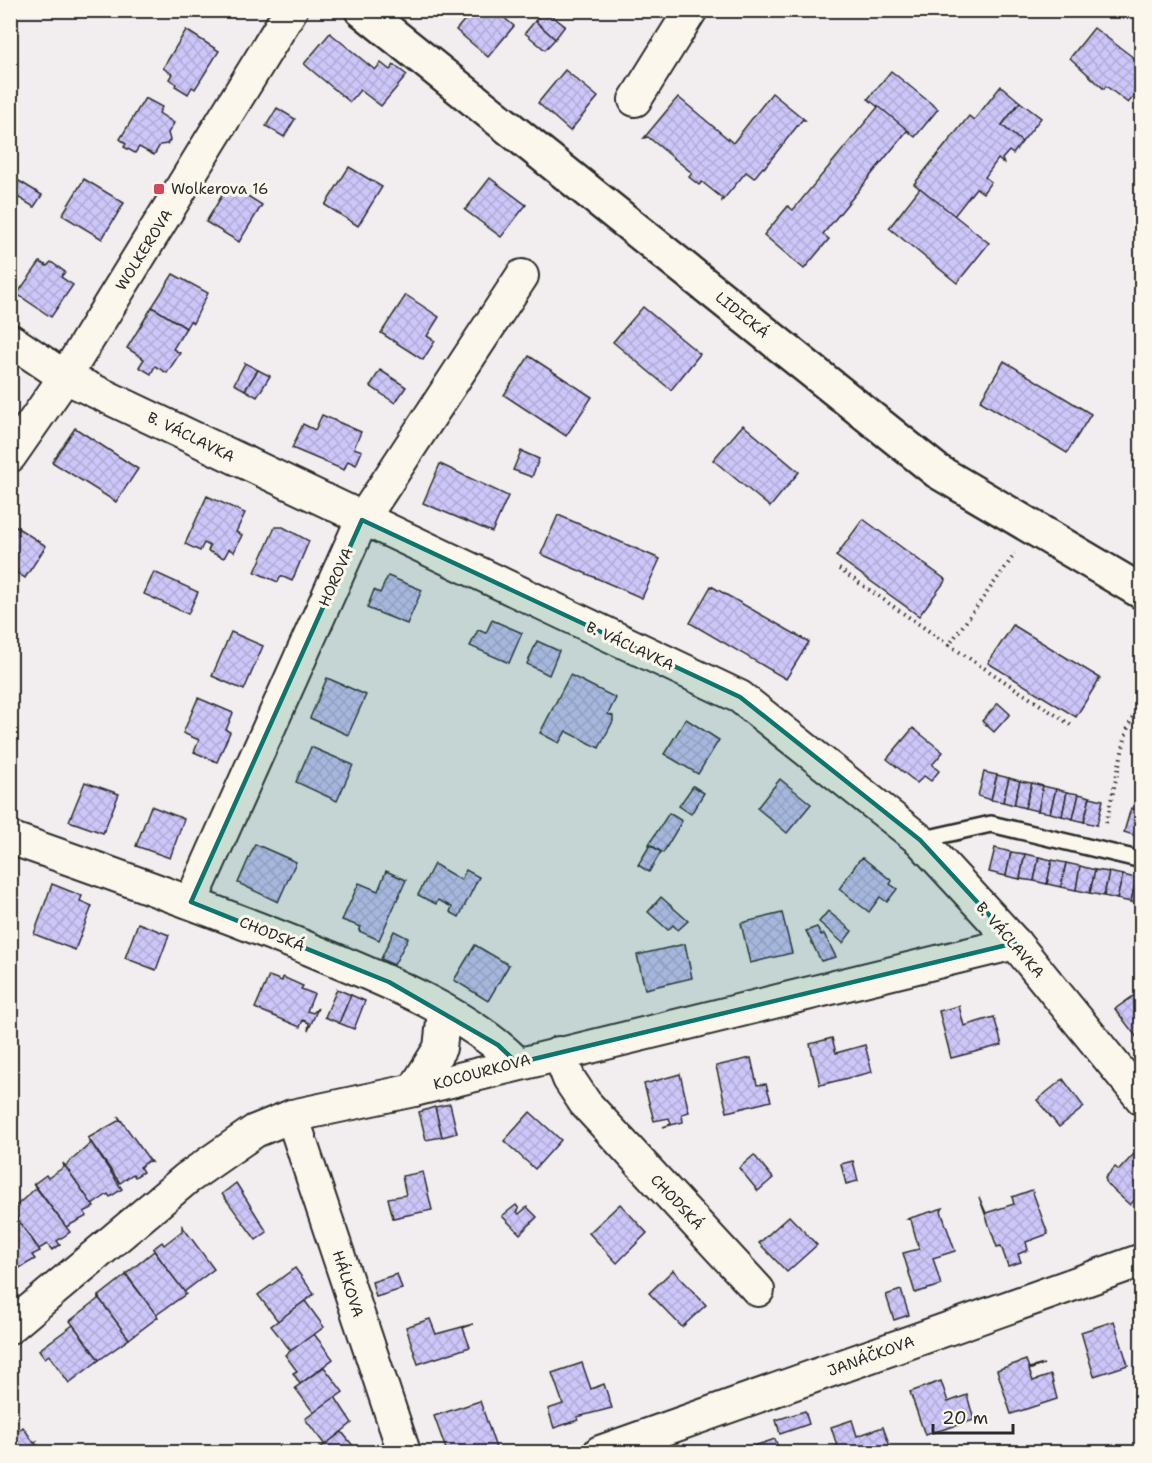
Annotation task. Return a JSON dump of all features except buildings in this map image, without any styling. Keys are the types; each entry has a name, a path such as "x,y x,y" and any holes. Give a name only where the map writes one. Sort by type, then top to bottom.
{"main road":[{"name":"LIDICKÁ","path":"362,10 937,471 1142,592"}],"street":[{"name":"WOLKEROVA","path":"10,456 66,377 291,10"},
{"path":"635,100 692,10"},
{"name":"HOROVA","path":"191,902 362,520 522,276"},
{"name":"B. VÁCLAVKA","path":"10,340 66,377 362,520 740,697 920,840 1015,943 1142,1099"},
{"name":"CHODSKÁ","path":"10,838 191,902 390,982 498,1045 517,1063"},
{"name":"KOCOURKOVA","path":"10,1327 186,1179 255,1131 292,1116 414,1090 1015,943"},
{"path":"414,1090 440,1048 444,1012"},
{"name":"CHODSKÁ","path":"559,1053 569,1079 585,1102 758,1290"},
{"name":"HÁLKOVA","path":"292,1116 404,1452"},
{"name":"JANÁČKOVA","path":"600,1452 1142,1260"}],"lane":[{"path":"920,840 991,824 1142,860"}],"path":[{"path":"949,645 1015,554"},
{"path":"839,569 1071,725"},
{"path":"1106,823 1127,729 1142,696"}],"highlighted area":[{"path":"362,520 740,697 920,840 1015,943 517,1063 498,1045 389,982 191,902"}],"place":[{"name":"Wolkerova 16","path":"159,189"}]}
